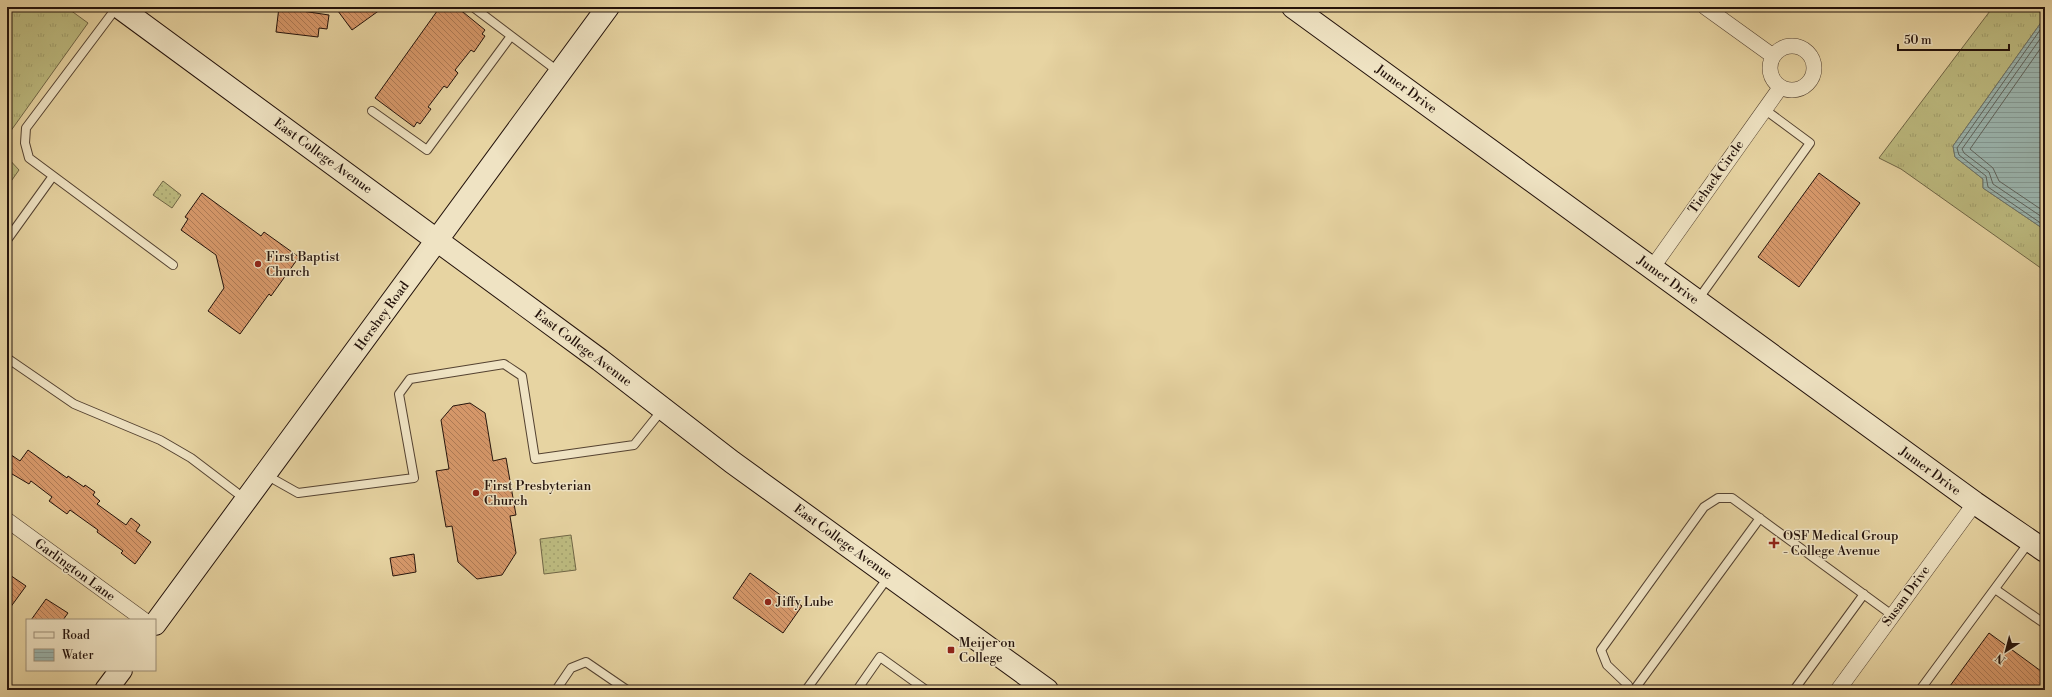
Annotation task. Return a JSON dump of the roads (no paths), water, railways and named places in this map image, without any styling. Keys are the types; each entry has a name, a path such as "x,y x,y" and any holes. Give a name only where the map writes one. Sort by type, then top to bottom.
{"main road":[{"name":"East College Avenue","path":"118,7 438,240 732,462 1047,690"},
{"name":"Hershey Road","path":"156,623 608,7"},
{"name":"Jumer Drive","path":"1293,7 1975,503 2038,546"},
{"path":"106,690 120,671"}],"street":[{"path":"1705,7 1773,56"},
{"path":"1792,46 1806,51 1814,63 1812,78 1802,89 1787,90 1780,88 1771,77 1770,63 1773,56 1784,47 1792,46"},
{"name":"Tiehack Circle","path":"1652,268 1780,88"},
{"name":"Susan Drive","path":"1838,690 1975,503"},
{"name":"Garlington Lane","path":"7,520 143,619"}],"lane":[{"path":"118,7 26,128 25,142 29,158 173,265"},
{"path":"473,7 560,72"},
{"path":"372,111 427,150 511,36"},
{"path":"1697,301 1810,143 1764,109"},
{"path":"7,240 53,176"},
{"path":"7,358 74,404 160,440 190,458 246,500"},
{"path":"265,474 298,493 414,478 399,394 410,379 504,364 522,376 535,459 634,445 663,409"},
{"path":"1760,518 1631,689 1607,665 1601,650 1704,508 1718,498 1732,498 1760,518 1864,594 1892,615"},
{"path":"1920,690 1995,589 2038,546"},
{"path":"806,690 889,576"},
{"path":"1995,589 2045,624"},
{"path":"1794,690 1864,594"},
{"path":"857,690 880,656 926,690"},
{"path":"556,690 571,668 586,662 627,690"}],"water":[{"path":"2045,17 2045,230 1983,188 1983,179 1955,157 1953,146"}],"place":[{"name":"First Baptist Church","path":"258,264"},
{"name":"First Presbyterian Church","path":"476,493"},
{"name":"OSF Medical Group - College Avenue","path":"1774,543"},
{"name":"Jiffy Lube","path":"768,602"},
{"name":"Meijer on College","path":"951,650"}]}
